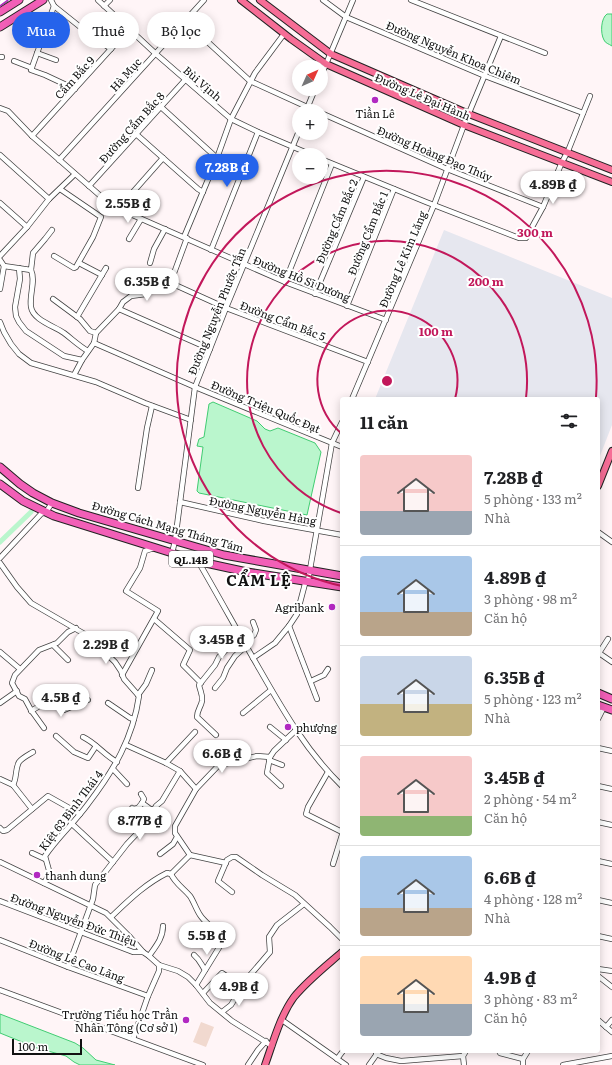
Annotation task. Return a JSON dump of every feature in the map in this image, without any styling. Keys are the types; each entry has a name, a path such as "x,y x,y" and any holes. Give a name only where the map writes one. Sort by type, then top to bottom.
{"highway":[{"path":"0,12 19,0"},
{"path":"0,27 43,0"},
{"name":"Đường Cách Mạng Tháng Tám","path":"0,467 20,484 52,503 78,513 213,552 244,559 340,576"},
{"name":"Đường Cách Mạng Tháng Tám","path":"1,487 23,501 65,520 198,561 247,572 307,580 340,587"},
{"path":"600,694 611,697"},
{"path":"601,706 612,710"}],"main road":[{"name":"Đường Lê Đại Hành","path":"241,0 284,34 320,60"},
{"name":"Đường Lê Đại Hành","path":"260,0 331,54 469,114 612,170"},
{"name":"Đường Lê Đại Hành","path":"328,65 464,125 612,182"},
{"path":"600,481 612,451"},
{"path":"265,1065 282,1020 294,997 340,954"}],"street":[{"path":"0,3 5,0"},
{"path":"51,0 54,6 111,49"},
{"name":"Bùi Vịnh","path":"98,0 111,12"},
{"path":"104,6 110,0"},
{"name":"Hà Mục","path":"193,12 204,0"},
{"name":"Đường Nguyễn Khoa Chiêm","path":"323,0 346,18 390,35 485,76 583,113"},
{"path":"328,60 353,0"},
{"path":"411,0 545,53"},
{"path":"32,69 54,6"},
{"path":"74,375 94,343 96,333 119,309 123,302 131,296 142,294 170,284 231,119 250,81 284,34"},
{"name":"Đường Lê Kim Lăng","path":"353,397 434,205 464,125 501,36"},
{"name":"Bùi Vịnh","path":"139,38 231,119 297,148"},
{"name":"Hà Mục","path":"59,160 161,48"},
{"path":"214,48 250,81 297,104"},
{"name":"Cẩm Bắc 9","path":"32,136 111,49"},
{"path":"37,52 56,60"},
{"path":"14,61 75,89"},
{"name":"Đường Cẩm Bắc 8","path":"89,186 186,79"},
{"path":"328,162 519,238 526,238 543,207 562,162 568,152 590,96"},
{"path":"161,107 217,158"},
{"name":"Đường Hồ Sĩ Dương","path":"0,108 8,111 32,136 112,206 244,265 315,294 386,320"},
{"name":"Đường Hoàng Đạo Thúy","path":"328,116 447,169 543,207"},
{"path":"211,250 258,132"},
{"path":"136,134 203,192"},
{"name":"Đường Nguyễn Phước Tấn","path":"172,553 175,541 195,387 295,140"},
{"path":"0,155 49,199"},
{"path":"118,209 163,158"},
{"path":"285,282 332,164"},
{"path":"0,256 27,227 49,199 75,174"},
{"name":"Đường Cẩm Bắc 2","path":"315,294 364,177"},
{"path":"54,256 74,268 76,267 93,237 101,217 60,189"},
{"name":"Đường Cẩm Bắc 1","path":"347,306 394,189"},
{"path":"0,203 27,227"},
{"path":"129,239 141,219"},
{"path":"150,263 154,249 165,229"},
{"path":"52,230 46,240 37,248 32,256 30,270 33,278 31,303 33,312 45,323 63,332 78,345 88,351"},
{"path":"0,260 4,266 0,289"},
{"path":"79,263 102,275"},
{"path":"4,266 30,270"},
{"path":"19,268 20,279 15,307 16,316 19,322 26,331 64,356 82,360"},
{"path":"77,317 106,268"},
{"path":"132,278 140,284 142,294"},
{"name":"Đường Cẩm Bắc 5","path":"170,284 226,308 368,362"},
{"path":"53,299 77,317 90,331 96,333"},
{"path":"119,309 210,349"},
{"path":"0,322 11,344 19,354 31,363 54,371 96,382 152,406 191,420"},
{"name":"Đường Triệu Quốc Đạt","path":"94,343 195,387 340,446"},
{"path":"138,488 146,432 152,406"},
{"path":"253,658 275,643 298,614 310,570 332,443 340,426"},
{"name":"Đường Nguyễn Hàng","path":"180,502 264,521 340,535"},
{"path":"0,558 41,514 46,512 52,503"},
{"path":"600,533 612,542"},
{"path":"122,675 158,611 126,591 140,568 145,551 154,548"},
{"path":"198,561 245,645 296,730 312,754 340,784"},
{"path":"0,563 17,587 31,603 88,636 115,662 124,680 138,695"},
{"path":"154,620 190,649 190,652 184,662 184,666 201,683"},
{"path":"215,688 223,678 226,668 254,635 256,630 253,622"},
{"path":"289,626 318,699"},
{"path":"44,728 31,711 25,699 20,696 12,683 15,675 39,650 58,643 68,632 76,628"},
{"path":"216,735 198,718 197,715 202,703 203,694 199,687 219,657 240,635"},
{"path":"600,650 608,639"},
{"path":"53,645 68,660"},
{"path":"0,653 20,669"},
{"path":"600,654 612,662"},
{"path":"311,682 324,675 328,669"},
{"name":"Kiệt 63 Bình Thái 4","path":"44,883 50,874 45,856 80,814 117,762 126,745 134,719 138,695 146,684 152,670"},
{"path":"243,713 272,690"},
{"path":"0,703 17,691"},
{"path":"31,711 53,698 64,710 88,700"},
{"path":"108,703 130,718 134,719"},
{"path":"270,728 286,740"},
{"path":"281,786 267,773 270,758 274,751 296,730"},
{"path":"166,763 195,732"},
{"path":"56,736 74,752 88,758 96,746"},
{"path":"83,737 91,741 110,758 117,762"},
{"path":"126,745 180,771 196,789"},
{"path":"600,748 612,751"},
{"path":"13,785 20,760 32,752"},
{"path":"226,862 190,855 174,833 175,826 196,789 220,765 257,756 270,758 282,765"},
{"name":"Kiệt 63 Bình Thái 4","path":"112,769 127,784"},
{"path":"68,967 90,906 95,885 127,844 146,824 153,810 162,801 180,771"},
{"path":"328,772 308,807 306,814 340,833"},
{"path":"0,778 13,785 32,810"},
{"path":"600,786 612,789"},
{"path":"132,808 138,808 142,803 144,799 141,794"},
{"path":"0,828 3,831 7,830 48,796 80,814"},
{"path":"142,803 153,810"},
{"path":"600,822 612,825"},
{"path":"71,823 113,862"},
{"path":"160,854 177,838"},
{"path":"333,864 340,841"},
{"path":"32,853 45,859"},
{"path":"111,917 141,889 156,878 167,873 171,874 190,855"},
{"path":"232,892 218,881 227,860 236,857 295,895 340,937"},
{"path":"0,861 90,906 102,910 111,917 143,952 159,965 178,971 196,985 210,1003 232,1022 266,1041 272,1046"},
{"path":"600,861 612,864"},
{"path":"171,874 174,880 190,896 200,915 216,930 220,940 220,946 196,985"},
{"path":"600,900 612,903"},
{"name":"Đường Nguyễn Đức Thiệu","path":"0,901 133,952 143,952"},
{"path":"222,1012 231,1005 236,998 240,986 270,952 269,937 277,925 304,904"},
{"path":"149,956 161,940 163,926"},
{"path":"600,936 612,939"},
{"name":"Đường Lê Cao Lãng","path":"0,940 148,996"},
{"path":"194,955 201,961 205,970"},
{"path":"133,1039 148,996 159,971 159,965"},
{"path":"600,969 612,971"},
{"path":"203,994 222,973 240,986"},
{"path":"600,978 612,988"},
{"path":"0,990 203,1065"},
{"path":"282,1020 346,1065"},
{"path":"606,1027 612,1020"},
{"path":"600,1022 612,1032"},
{"path":"248,1065 266,1041"},
{"path":"337,1059 342,1053"},
{"path":"369,1065 376,1053"},
{"path":"378,1053 386,1058 401,1061 464,1053 464,1065"},
{"path":"500,1053 523,1059"},
{"path":"523,1065 523,1059 527,1053"},
{"path":"563,1065 612,1056"}],"shaded area":[{"path":"607,14 612,14 612,46 606,43 602,34 602,22"},
{"path":"444,230 612,298 612,425 600,456 600,397 376,397"},
{"path":"213,402 257,421 265,429 270,431 278,428 315,443 321,452 307,515 199,493 197,491 203,447 197,446 199,439 204,437 209,404"},
{"path":"0,1014 75,1043 96,1060 115,1065 80,1065 66,1056 37,1048 0,1033"},
{"path":"201,1022 214,1027 206,1047 193,1042"}],"waterway":[{"path":"0,542 31,512"}],"railway":[{"path":"0,6 8,0"}],"place":[{"name":"Tiần Lê","path":"375,100"},
{"name":"Agribank","path":"332,607"},
{"name":"phượng","path":"288,727"},
{"name":"thanh dung","path":"37,875"},
{"name":"Trường Tiểu học Trần Nhân Tông (Cơ sở 1)","path":"186,1020"}],"district":[{"name":"CẨM LỆ","path":"259,579"}]}
